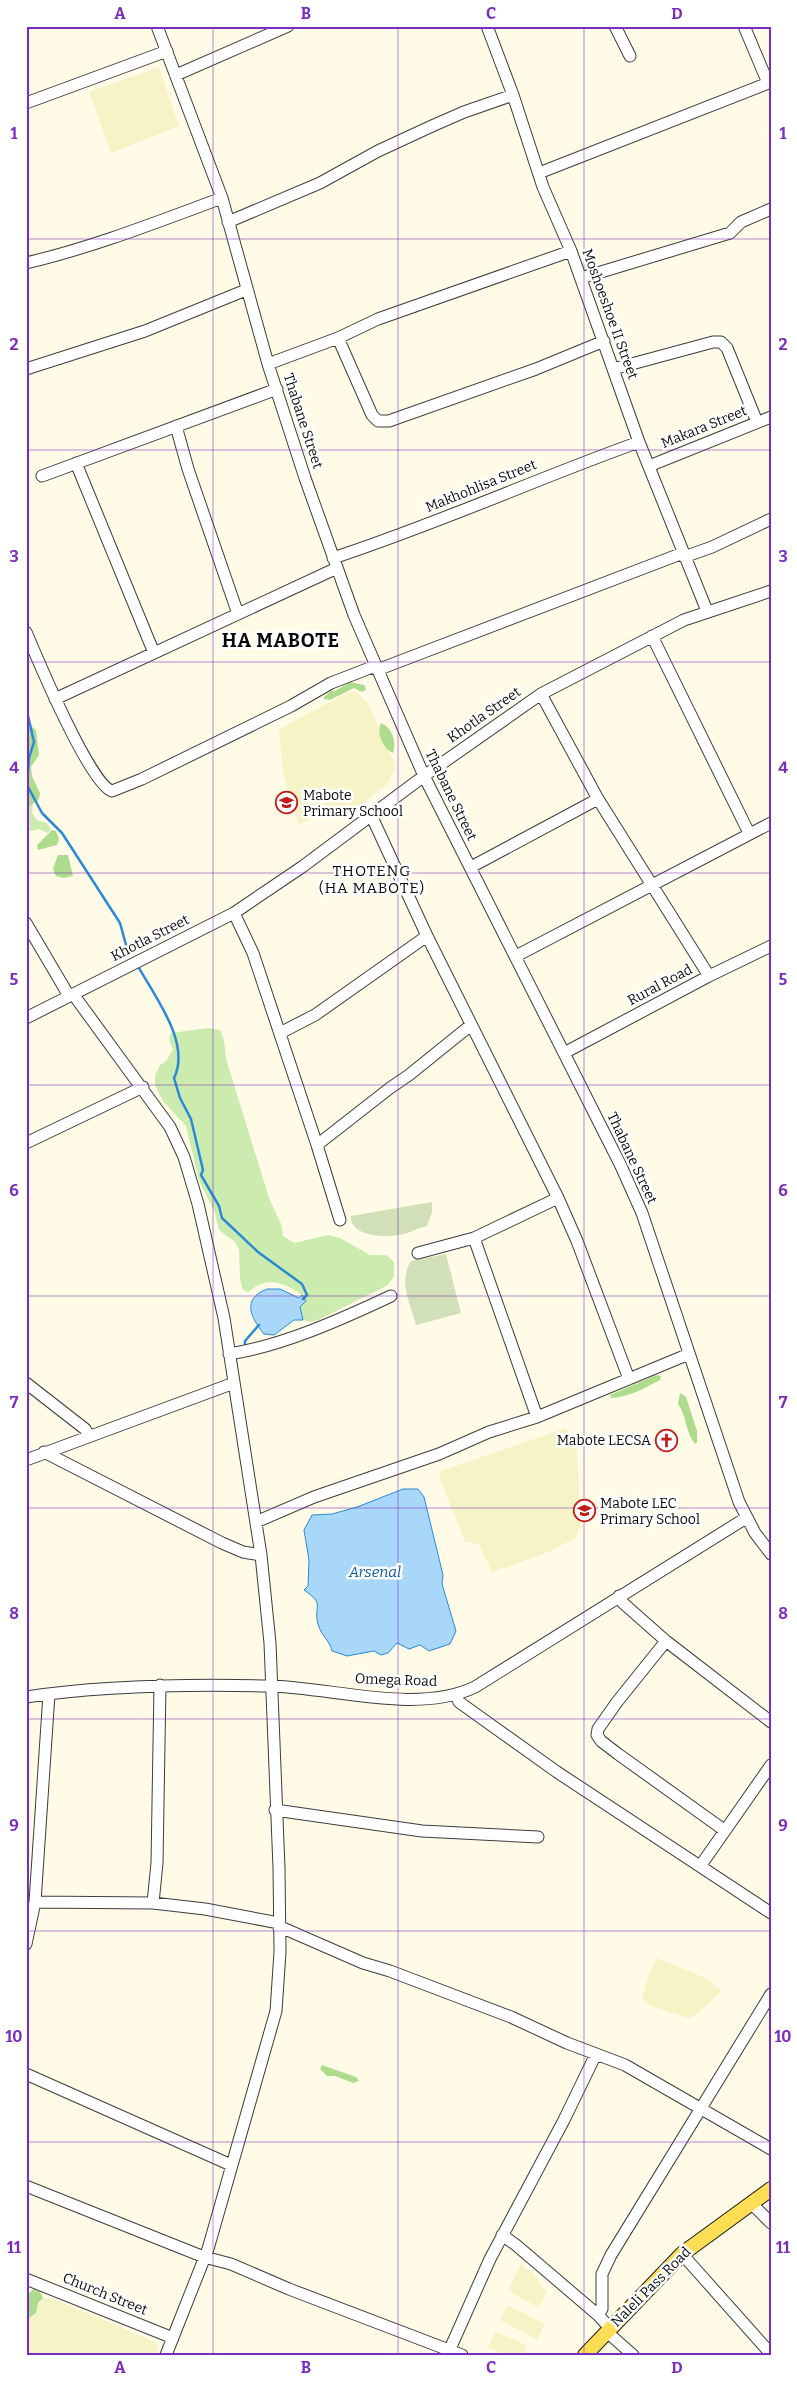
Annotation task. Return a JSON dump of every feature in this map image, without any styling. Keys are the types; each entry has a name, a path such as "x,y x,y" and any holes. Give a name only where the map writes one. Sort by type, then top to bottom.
{"main road":[{"name":"Naleli Pass Road","path":"584,2355 682,2254 771,2189"}],"street":[{"name":"Thabane Street","path":"157,26 222,198 268,364 335,563 376,668 424,776 621,1166 642,1213 736,1495 746,1518 771,1554"},
{"path":"176,75 288,26"},
{"name":"Moshoeshoe II Street","path":"486,26 514,95 539,173 571,251 639,442 707,611"},
{"path":"615,26 630,56"},
{"path":"539,173 769,83 744,26"},
{"path":"26,103 167,51"},
{"path":"228,222 320,183 432,126 464,112 514,95"},
{"path":"26,263 123,236 222,198"},
{"path":"581,278 730,233 741,222 771,209"},
{"path":"268,364 338,338 378,319 571,251"},
{"path":"26,369 145,331 246,290"},
{"path":"338,338 372,415 378,421 389,421 536,368 604,341"},
{"path":"613,369 713,342 721,342 727,348 757,422"},
{"path":"42,476 277,389"},
{"name":"Makara Street","path":"649,466 771,416"},
{"path":"176,426 191,478 238,614"},
{"name":"Makhohlisa Street","path":"55,699 238,614 335,563 384,541 577,464 639,442"},
{"path":"76,463 154,653"},
{"path":"26,632 55,699 99,779 108,790 112,791 142,779 284,710 332,683 683,555 712,547 771,519"},
{"name":"Khotla Street","path":"26,1018 234,912 302,867 424,776 541,694 652,636 707,611 771,591"},
{"path":"652,636 749,832"},
{"path":"541,694 598,799 709,976"},
{"path":"471,867 598,799"},
{"path":"371,815 427,936 558,1198 577,1241 629,1379"},
{"path":"516,956 726,847 749,832 771,823"},
{"path":"234,912 253,953 318,1145 340,1220"},
{"path":"26,923 71,995 143,1087 170,1127 184,1156 198,1204 224,1318 261,1555 270,1642 279,1925 276,2011 208,2250 166,2355"},
{"path":"280,1033 315,1014 427,936"},
{"name":"Rural Road","path":"564,1053 709,976 771,946"},
{"path":"318,1145 390,1088 409,1076 471,1025"},
{"path":"26,1143 143,1087"},
{"path":"418,1252 474,1238 558,1198"},
{"path":"474,1238 537,1417"},
{"path":"229,1354 245,1352 303,1333 391,1296"},
{"path":"256,1522 314,1496 439,1454 489,1432 537,1417 689,1354"},
{"path":"26,1383 85,1429 89,1436"},
{"path":"26,1460 234,1383"},
{"path":"44,1452 222,1543 243,1552 261,1555"},
{"name":"Omega Road","path":"26,1697 160,1685 271,1686 412,1699 456,1695 475,1687 746,1518"},
{"path":"619,1596 623,1604 666,1641 771,1722"},
{"path":"666,1641 617,1702 598,1728 597,1735 601,1741 618,1754 724,1830"},
{"path":"153,1903 157,1863 160,1685"},
{"path":"26,1944 35,1902 32,1869 49,1694"},
{"path":"456,1695 459,1702 557,1772 771,1913"},
{"path":"700,1865 771,1765"},
{"path":"275,1810 422,1831 538,1838"},
{"path":"35,1902 153,1903 206,1909 279,1925 339,1950 363,1963 390,1971 511,2017 625,2065 703,2108 771,2149"},
{"path":"598,2316 602,2309 602,2274 611,2255 703,2108 771,1994"},
{"path":"450,2349 502,2235 564,2120 596,2054"},
{"path":"26,2074 231,2165"},
{"path":"26,2186 204,2257 231,2264 462,2355"},
{"path":"751,2203 771,2223"},
{"path":"502,2235 598,2316 608,2330 633,2355"},
{"path":"682,2254 771,2354"},
{"name":"Church Street","path":"26,2279 173,2338"}],"shaded area":[{"path":"159,67 179,126 111,153 89,92"},
{"path":"356,691 368,703 396,767 387,784 357,808 347,813 339,805 299,825 283,773 279,729 345,694"},
{"path":"566,1428 576,1448 578,1466 581,1526 575,1538 549,1552 492,1572 479,1544 465,1542 439,1477 441,1471"},
{"path":"657,1958 705,1978 722,1991 691,2019 649,2005 642,1999 650,1971"},
{"path":"521,2264 533,2274 547,2292 539,2308 508,2290"},
{"path":"43,2298 51,2298 153,2341 159,2346 155,2355 26,2355 26,2320"},
{"path":"507,2305 545,2324 537,2340 500,2320"},
{"path":"495,2331 527,2346 523,2355 505,2355 488,2347"}],"green space":[{"path":"350,682 364,685 366,689 362,692 354,688 330,700 324,699 331,691 335,691"},
{"path":"381,723 388,728 393,736 393,753 386,748 381,740 379,731"},
{"path":"31,726 36,730 39,755 31,767 32,776 40,793 39,799 26,809 26,731"},
{"path":"33,803 32,813 37,820 47,823 51,830 47,833 39,829 26,832 26,809"},
{"path":"52,830 56,831 59,839 57,845 38,850 37,845"},
{"path":"58,855 68,855 73,876 64,878 56,876 53,869"},
{"path":"208,1028 220,1030 224,1040 226,1059 269,1198 281,1224 283,1236 294,1243 328,1235 340,1238 370,1255 386,1255 394,1262 394,1276 388,1285 311,1322 303,1320 300,1307 302,1295 282,1284 268,1282 248,1292 243,1290 240,1279 239,1250 235,1242 219,1230 215,1213 199,1180 186,1126 163,1101 155,1085 155,1075 160,1065 166,1061 173,1050 169,1039 171,1033"},
{"path":"432,1202 432,1212 427,1226 404,1234 389,1236 371,1235 357,1229 352,1223 351,1216"},
{"path":"446,1254 461,1313 416,1325 406,1293 405,1277 407,1269 411,1261"},
{"path":"656,1375 661,1376 660,1380 649,1386 630,1394 611,1398 610,1395"},
{"path":"680,1393 686,1397 697,1431 697,1442 695,1444 689,1434 678,1404"},
{"path":"322,2065 356,2077 359,2081 353,2083 335,2076 327,2076 320,2069"},
{"path":"33,2289 40,2292 43,2298 38,2303 36,2313 26,2320 26,2296"}],"water":[{"path":"267,1289 280,1289 299,1298 302,1295 306,1301 300,1307 303,1320 294,1320 274,1335 264,1334 252,1315 251,1303 259,1293"},
{"name":"Arsenal","path":"403,1489 418,1489 424,1497 443,1575 442,1584 456,1631 450,1644 429,1651 420,1645 409,1649 397,1643 388,1653 381,1655 374,1651 347,1656 332,1651 319,1628 317,1602 304,1590 308,1586 309,1560 304,1530 312,1515 332,1514 357,1507"}],"waterway":[{"path":"26,707 34,742 29,758 27,785 42,813 62,833 120,923 128,952"},
{"path":"139,968 162,1007 175,1036 178,1065 174,1078 180,1098 191,1119 203,1170 201,1175 219,1206 222,1218 258,1252 302,1284 307,1295 303,1299"},
{"path":"245,1348 245,1341 259,1325"}],"place":[{"name":"Mabote Primary School","path":"287,803"},
{"name":"Mabote LECSA","path":"667,1440"},
{"name":"Mabote LEC Primary School","path":"584,1511"}],"district":[{"name":"HA MABOTE","path":"281,640"},
{"name":"THOTENG (HA MABOTE)","path":"372,880"}]}
